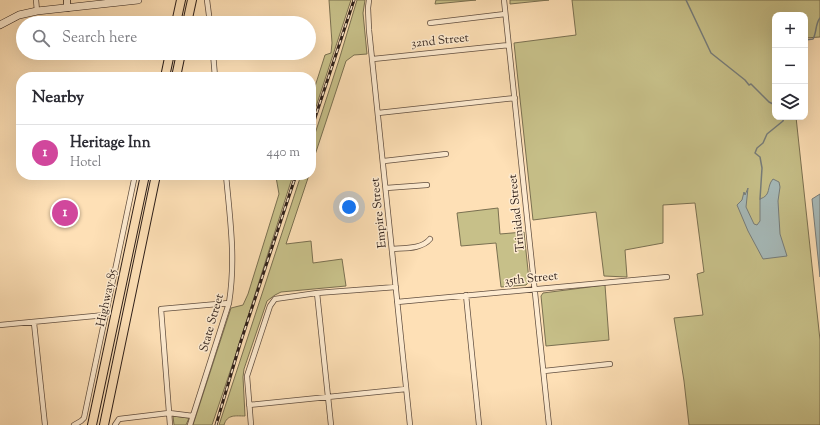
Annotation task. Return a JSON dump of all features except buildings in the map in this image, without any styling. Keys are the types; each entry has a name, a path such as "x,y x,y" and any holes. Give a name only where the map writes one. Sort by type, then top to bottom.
{"highway":[{"path":"178,16 181,0"},
{"path":"189,16 192,0"},
{"path":"166,72 169,60"},
{"path":"177,72 180,60"},
{"name":"Highway 85","path":"92,425 143,180"},
{"name":"Highway 85","path":"104,425 155,180"}],"main road":[{"path":"17,16 37,11 138,0"},
{"path":"0,25 16,17"}],"street":[{"path":"36,0 37,11"},
{"path":"67,0 68,8"},
{"path":"207,0 209,16"},
{"name":"Empire Street","path":"369,0 368,16 410,425"},
{"name":"Trinidad Street","path":"504,0 550,425"},
{"path":"430,23 505,14"},
{"name":"32nd Street","path":"373,59 509,45"},
{"path":"214,60 215,72"},
{"path":"378,113 515,98"},
{"path":"384,161 446,154"},
{"path":"74,425 84,418 134,180"},
{"name":"State Street","path":"190,425 229,304 232,286 233,255 226,180"},
{"path":"386,188 427,185"},
{"path":"393,249 416,247 427,243 430,239"},
{"name":"35th Street","path":"397,302 667,277"},
{"path":"251,425 247,376 270,306 275,299 396,287"},
{"path":"317,294 330,425"},
{"path":"466,295 479,425"},
{"path":"170,425 161,309 229,304"},
{"path":"0,325 34,323 105,315"},
{"path":"34,323 44,425"},
{"path":"544,371 610,364"},
{"path":"249,405 406,389"},
{"path":"115,425 119,419 169,413 193,416"}],"shaded area":[{"path":"329,0 351,0 316,107 316,83 325,55 331,53 332,43"},
{"path":"357,0 365,0 363,13 367,54 354,55 346,61 316,152 316,131"},
{"path":"436,0 476,0 435,4"},
{"path":"510,0 549,0 510,4"},
{"path":"572,0 820,0 820,37 808,38 808,12 772,12 772,120 796,120 820,340 820,425 689,425 674,318 703,315 697,274 704,272 695,203 663,205 663,243 625,250 627,277 604,276 596,212 533,220 514,43 576,35"},
{"path":"773,179 779,182 780,187 778,201 780,234 787,256 763,259 748,231 737,205 742,200 744,192 745,195 748,188 746,207 754,224 757,225 760,221 760,199 768,193"},
{"path":"277,180 291,180 212,425 193,425 231,308 243,305 248,294 279,194"},
{"path":"299,180 307,180 286,244 311,241 313,263 342,259 346,286 281,292 267,301 244,369 245,416 232,416 225,421 224,425 219,425"},
{"path":"820,194 820,277 812,199"},
{"path":"498,208 500,234 524,232 529,280 526,285 501,287 496,243 461,246 457,213"},
{"path":"605,285 609,340 546,346 541,296 543,293"},
{"path":"173,416 189,418 186,425 174,425"}],"waterway":[{"path":"686,0 711,53 745,80 749,85 751,84 772,104"},
{"path":"808,40 813,39 817,23 820,18"},
{"path":"760,199 762,168 760,157 755,153 757,148 763,143 767,134 783,120"}],"railway":[{"path":"316,115 354,0"},
{"path":"216,425 240,344 294,180"}],"place":[{"name":"Heritage Inn","path":"65,213"}]}
